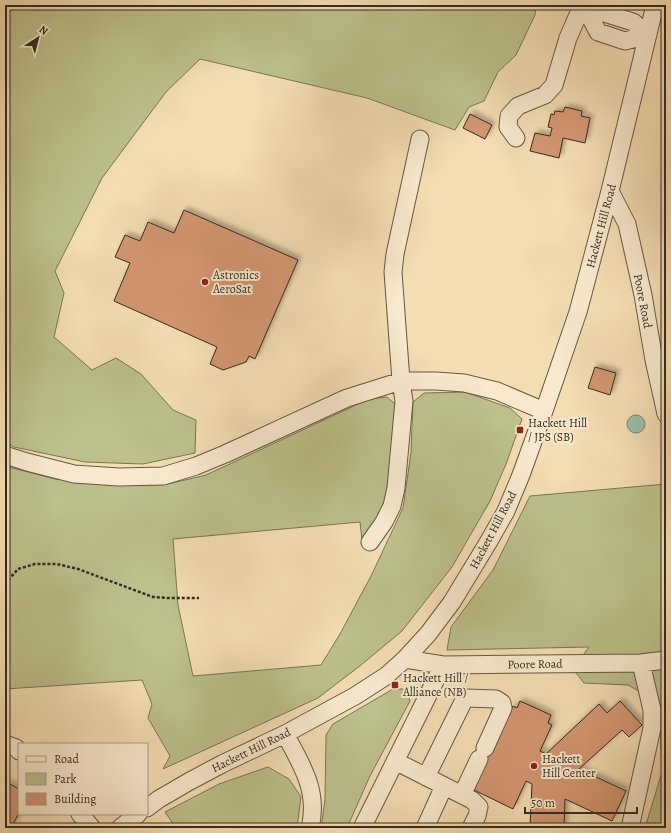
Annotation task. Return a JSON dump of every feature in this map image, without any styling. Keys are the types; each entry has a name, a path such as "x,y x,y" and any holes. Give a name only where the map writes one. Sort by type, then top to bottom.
{"street":[{"name":"Hackett Hill Road","path":"148,807 166,795 222,764 285,734 356,696 386,676 405,659 428,634 452,602 506,511 521,475 578,312 610,191 655,5"},
{"path":"516,138 508,127 509,116 518,106 545,95 554,85 568,38 582,9 598,32 625,41 648,35"},
{"path":"370,542 384,522 392,506 396,488 404,401 401,381 393,272 395,254 420,139"},
{"name":"Poore Road","path":"610,191 627,224 666,414"},
{"path":"5,455 74,474 119,478 163,476 196,466 225,454 347,398 401,381 464,383 497,391 544,411"},
{"name":"Poore Road","path":"405,659 443,665 642,663 666,660"},
{"path":"630,828 652,728 652,710 642,663"},
{"path":"362,828 443,665"},
{"path":"426,777 465,698 496,700 502,703 503,708 462,795"},
{"path":"285,734 305,774 311,790 313,807 310,828"},
{"path":"5,744 18,750"},
{"path":"395,761 472,800 479,807 477,816 471,828"},
{"path":"425,828 444,786"},
{"path":"81,815 92,828"},
{"path":"120,828 137,815"}],"path":[{"path":"5,584 18,569 35,564 57,564 78,569 153,597 199,598"}],"green space":[{"path":"5,5 536,5 535,15 516,55 498,72 484,101 469,107 455,130 367,98 200,59 166,92 102,178 55,271 64,293 54,337 92,370 116,358 141,374 173,410 196,420 195,453 143,464 85,462 14,447 5,442"},
{"path":"465,392 510,408 522,419 506,464 490,501 452,567 402,631 318,698 163,769 170,756 148,718 152,704 142,680 5,689 5,466 55,479 117,485 168,484 206,475 369,399 387,397 395,404 388,490 380,514 362,540 360,522 173,539 178,605 193,676 321,665 340,634 371,576 403,508 411,453 413,402 424,393"},
{"path":"666,484 666,828 645,828 662,772 659,703 628,685 584,683 573,669 589,647 447,650 451,627 493,570 530,496"},
{"path":"393,689 407,689 410,701 370,776 347,828 321,828 325,800 326,735 333,724"},
{"path":"268,767 289,779 301,797 297,828 176,828 165,812 219,784"}],"shaded area":[{"path":"632,415 640,415 645,420 643,431 640,433 632,433 627,428 627,420"}],"building":[{"path":"565,107 582,111 581,116 590,118 585,143 563,138 559,158 530,151 535,133 550,136 552,128 548,127 551,114 554,115 555,111 563,112"},
{"path":"470,114 492,125 485,139 463,128"},
{"name":"Astronics AeroSat","path":"184,210 298,260 255,359 249,356 246,362 223,370 210,364 217,347 114,301 130,263 115,257 125,235 140,241 148,222 174,233"},
{"path":"595,367 616,373 610,395 588,388"},
{"name":"Hackett Hill Center","path":"520,701 551,715 548,723 552,725 540,751 546,754 599,704 607,713 620,701 642,725 629,737 622,730 579,769 626,791 612,821 565,799 564,828 530,828 532,784 526,781 513,809 474,790 474,757 479,745 492,751 513,706 517,708"},
{"path":"8,783 18,788 18,815 11,828 5,828 5,789"}],"place":[{"name":"Astronics AeroSat","path":"205,282"},
{"name":"Hackett Hill / JPS (SB)","path":"520,430"},
{"name":"Hackett Hill / Alliance (NB)","path":"395,685"},
{"name":"Hackett Hill Center","path":"534,766"}]}
